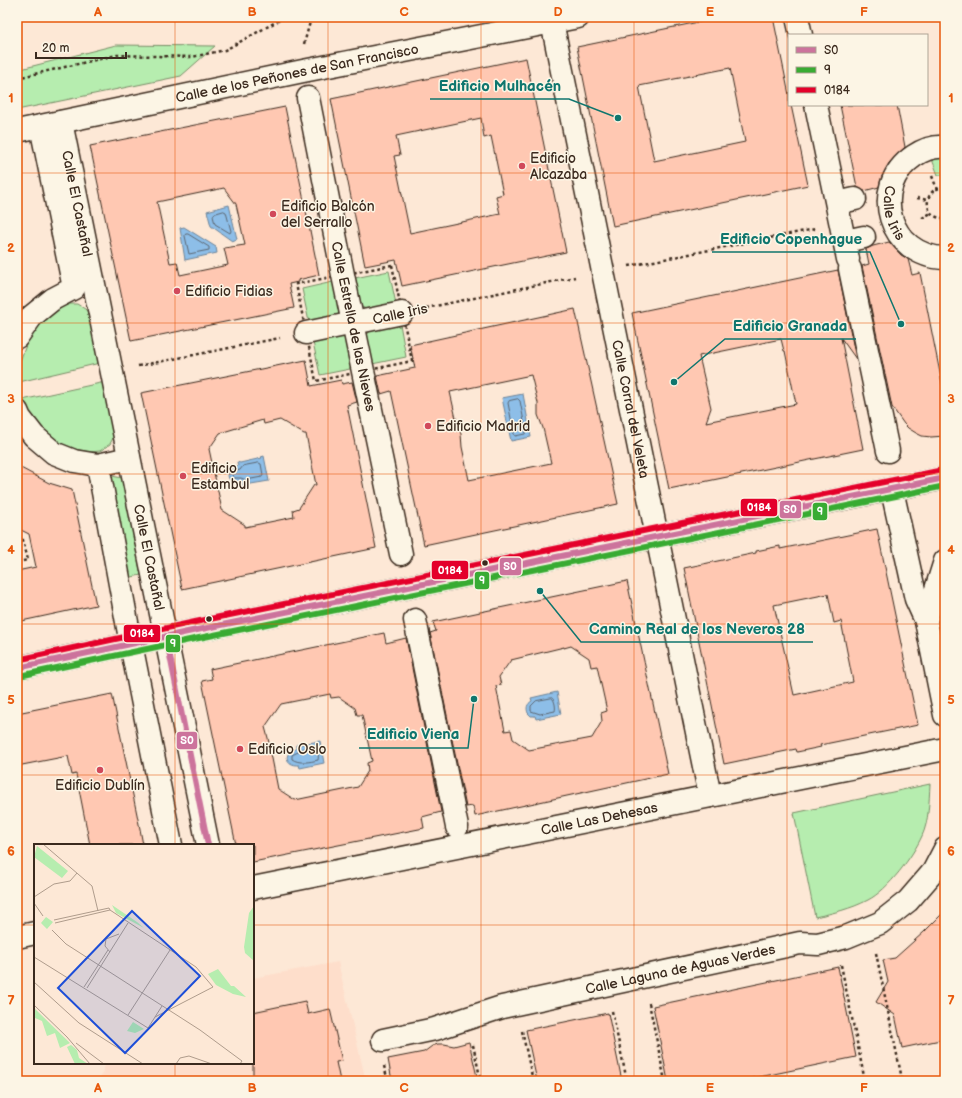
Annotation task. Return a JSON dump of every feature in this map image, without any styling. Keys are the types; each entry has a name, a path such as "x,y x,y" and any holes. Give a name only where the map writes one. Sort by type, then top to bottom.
{"main road":[{"path":"17,668 166,636 892,490 945,478"}],"street":[{"name":"Calle de los Peñones de San Francisco","path":"17,131 578,17"},
{"path":"797,17 801,34"},
{"name":"Calle Corral del Veleta","path":"552,22 710,796"},
{"name":"Calle Estrella de las Nieves","path":"308,98 401,554"},
{"path":"816,106 846,201 852,252 888,451"},
{"name":"Calle El Castañal","path":"51,124 84,286 129,458 208,844"},
{"name":"Calle Iris","path":"945,146 939,146 921,151 906,161 895,176 889,193 889,207 892,221 898,234 909,246 922,254 937,258 945,258"},
{"path":"17,337 32,316 53,299 84,286"},
{"name":"Calle Iris","path":"302,333 402,313"},
{"path":"17,411 20,418 34,436 54,453 74,461 98,464 129,458"},
{"path":"98,464 131,644 171,844"},
{"path":"892,490 916,599 926,621 945,715"},
{"path":"926,621 945,561"},
{"path":"415,620 457,827"},
{"name":"Calle Las Dehesas","path":"254,888 945,749"},
{"name":"Calle Laguna de Aguas Verdes","path":"383,1040 435,1029 502,1007 800,943 818,944 846,937 880,923 908,901 934,872 945,849"},
{"path":"17,937 34,934"}],"path":[{"path":"17,78 116,55 192,57 225,50 285,17"},
{"path":"302,50 310,22 314,17"},
{"path":"945,188 937,188 932,191 927,205 930,212 934,216 938,218 945,218"},
{"path":"634,265 807,231"},
{"name":"Calle Iris","path":"402,313 574,277"},
{"path":"132,367 283,337"},
{"path":"17,536 23,540 28,560 17,562"},
{"path":"875,948 902,1079 890,1081"},
{"path":"840,959 865,1081"},
{"path":"648,997 665,1081"},
{"path":"611,1004 627,1081"},
{"path":"522,1030 533,1081"},
{"path":"472,1040 481,1081"}],"shaded area":[{"path":"338,962 366,1081 99,1081 106,1064 254,1064 254,978"}],"green space":[{"path":"116,45 215,46 181,76 17,110 17,70"},
{"path":"945,152 945,175 938,175 930,154"},
{"path":"389,271 396,304 368,310 360,306 355,278"},
{"path":"337,281 342,310 337,316 309,322 302,289"},
{"path":"68,304 77,304 85,309 93,318 100,363 19,382 20,361 28,340 39,325 54,311"},
{"path":"400,324 406,357 372,364 366,336 372,329"},
{"path":"342,336 349,340 355,368 320,375 313,342"},
{"path":"105,382 115,434 110,444 100,451 90,452 69,448 52,438 34,420 22,400"},
{"path":"112,476 122,478 141,575 127,578 106,483"},
{"path":"930,784 927,817 922,836 913,853 892,881 876,895 862,903 815,917 794,813"}],"water":[{"path":"229,205 237,239 232,241 211,226 207,211"},
{"path":"184,227 216,247 217,253 185,260 180,228"},
{"path":"523,394 531,437 511,441 502,398"},
{"path":"264,456 269,481 242,486 241,482 232,481 228,477 230,471 238,466 237,462 240,463 262,458 261,457"},
{"path":"557,692 561,714 536,719 535,716 531,716 528,713 527,706 532,701 531,698"},
{"path":"320,741 324,763 300,768 299,765 291,763 287,759 289,753 296,749 296,745"}],"building":[{"path":"723,17 773,17 788,90 788,106 791,106 808,185 613,226 577,47","holes":["730,68 745,142 654,161 639,86"]},
{"path":"526,58 566,252 402,286 396,260 365,266 331,99","holes":["481,118 484,138 491,136 503,194 496,196 500,214 410,233 394,156 400,155 396,136"]},
{"path":"840,106 897,106 905,147 889,163 881,179 879,187 864,191 857,187"},
{"name":"Edificio Balcón del Serrallo","path":"285,107 319,275 298,280 298,282 289,284 294,308 131,341 90,146","holes":["224,188 236,204 245,245 224,248 228,265 180,275 177,262 170,263 157,202"]},
{"path":"889,242 901,255 908,259 912,275 920,273 945,398 945,436 931,437 922,436 916,433 904,424 892,407 862,266 869,264 866,249"},
{"path":"838,270 856,359 841,338 863,449 669,489 632,313","holes":["781,339 796,404 706,422 711,408 699,356"]},
{"name":"Edificio Madrid","path":"575,309 618,504 424,545 391,391 381,394 377,376 415,368 410,345","holes":["531,375 538,403 538,415 543,428 551,463 469,480 462,447 461,434 450,392"]},
{"name":"Edificio Estambul","path":"306,360 311,386 341,380 342,384 352,382 357,402 347,405 376,548 182,589 141,393","holes":["263,420 264,424 280,420 306,434 316,485 314,485 299,508 293,510 294,517 245,527 245,525 222,510 209,449 220,433"]},
{"path":"17,466 49,483 72,490 96,605 17,622 17,571 36,567 29,534 17,528"},
{"path":"877,529 918,725 820,745 821,747 797,752 796,749 724,764 684,568 756,553 756,551 780,546 780,549","holes":["828,594 834,623 841,621 853,682 794,695 774,605"]},
{"path":"627,581 668,774 475,816 473,806 466,807 430,633 436,631 433,622","holes":["571,646 589,658 591,667 597,666 607,711 601,713 602,721 592,738 529,750 513,739 511,730 505,731 496,686 501,685 499,677 511,660"]},
{"name":"Edificio Oslo","path":"384,633 386,643 406,638 441,812 422,817 424,828 254,862 254,844 236,844 202,681 212,679 210,669","holes":["330,694 331,698 339,697 355,708 357,715 362,715 372,761 367,763 368,771 358,787 295,800 278,789 265,727 281,704"]},
{"name":"Edificio Dublín","path":"112,694 143,844 90,844 76,774 72,775 68,756 17,766 17,713"},
{"path":"945,911 945,1039 902,1048 895,1015 876,1002 888,982 883,960 895,958"},
{"path":"838,967 856,1057 740,1081 668,1081 653,1006"},
{"path":"305,1001 308,1014 330,1009 342,1061 336,1062 340,1081 253,1081 254,1012"},
{"path":"608,1013 622,1081 537,1081 526,1030"},
{"path":"469,1042 478,1081 392,1081 388,1059 424,1052 432,1046 438,1044 454,1046"}],"transit line":[{"name":"0184","path":"17,660 195,622 943,470"},
{"name":"S0","path":"17,668 945,478"},
{"name":"9","path":"19,676 945,486"},
{"name":"S0","path":"166,636 208,844"}],"place":[{"name":"Edificio Mulhacén","path":"618,118"},
{"name":"Edificio Alcazaba","path":"522,166"},
{"name":"Edificio Balcón del Serrallo","path":"273,214"},
{"name":"Edificio Fidias","path":"177,291"},
{"name":"Edificio Copenhague","path":"901,324"},
{"name":"Edificio Granada","path":"674,382"},
{"name":"Edificio Madrid","path":"428,426"},
{"name":"Edificio Estambul","path":"183,476"},
{"name":"Camino Real de los Neveros 28","path":"540,591"},
{"name":"Edificio Viena","path":"474,699"},
{"name":"Edificio Oslo","path":"240,749"},
{"name":"Edificio Dublín","path":"100,770"}]}
